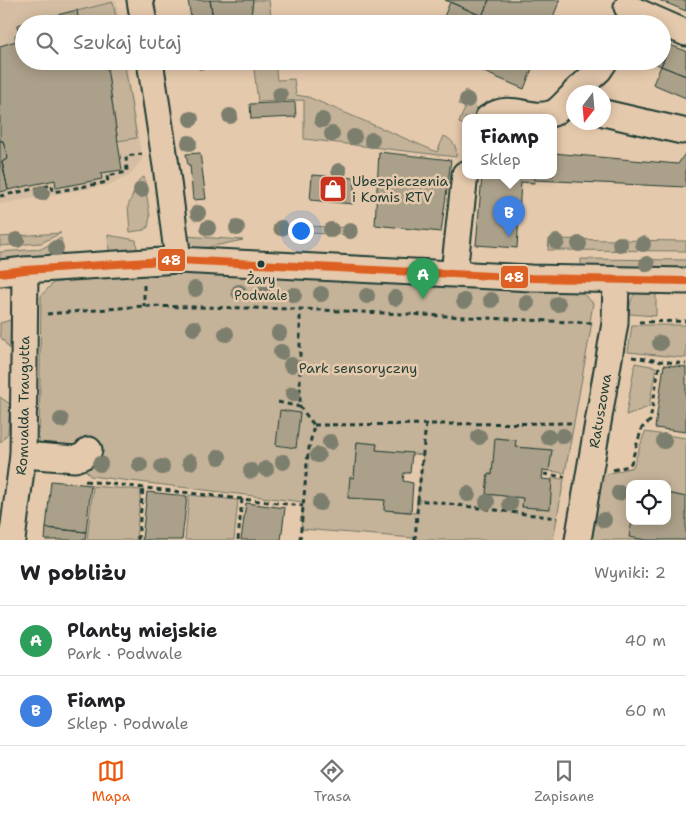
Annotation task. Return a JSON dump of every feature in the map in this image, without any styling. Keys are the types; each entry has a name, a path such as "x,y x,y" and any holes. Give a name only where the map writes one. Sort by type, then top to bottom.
{"street":[{"path":"140,0 142,15"},
{"path":"626,10 639,15"},
{"path":"671,27 686,33"},
{"path":"151,70 178,260"},
{"path":"585,85 599,70"},
{"path":"494,114 508,110 541,114 551,113 566,103"},
{"path":"611,115 682,131"},
{"path":"454,273 464,179"},
{"path":"0,273 178,260 531,278 686,281"},
{"name":"Romualda Traugutta","path":"12,540 23,456 25,270"},
{"name":"Ratuszowa","path":"578,540 615,323 616,280"},
{"path":"23,456 75,459 83,456 89,450"}],"path":[{"path":"0,196 52,185 53,192 108,182 108,176 127,172 126,156 148,154"},
{"path":"144,280 144,306"},
{"path":"38,314 144,306 300,309 592,322"},
{"path":"300,309 300,407 314,425 308,453 300,540"},
{"path":"639,322 686,321"},
{"path":"636,358 686,364"},
{"path":"611,470 628,466 631,463 642,428 650,421 660,361"},
{"path":"278,402 300,407"},
{"path":"314,425 575,423"},
{"path":"415,540 426,424"},
{"path":"544,474 565,476"},
{"path":"84,481 303,506"},
{"path":"138,540 144,488"},
{"path":"238,540 242,499"},
{"path":"418,500 557,518"}],"shaded area":[{"path":"0,0 116,0 118,15 15,15 15,70 127,70 142,159 129,176 109,185 0,204"}],"green space":[{"path":"253,0 269,0 271,15 251,15"},
{"path":"113,2 115,15 78,15 77,11"},
{"path":"107,70 126,70 137,138 118,141"},
{"path":"254,70 276,70 277,80 294,79 296,95 308,97 437,152 444,136 454,144 456,157 304,139 304,100 258,102"},
{"path":"465,90 469,92 476,106 474,114 463,114 465,108 458,104"},
{"path":"144,177 150,217 148,227 144,230 130,232 128,206 139,180"},
{"path":"307,226 356,228 356,235 306,233"},
{"path":"61,233 41,243 0,246 0,237"},
{"path":"108,235 136,240 137,249 109,252"},
{"path":"185,236 243,240 199,249 193,248 187,243"},
{"path":"61,238 63,255 0,260 0,252 41,249"},
{"path":"549,239 686,241 686,251 548,250"},
{"path":"581,259 686,260 686,268 581,266"},
{"name":"Park sensoryczny","path":"135,271 579,290 593,303 590,322 592,322 565,473 549,471 551,450 515,447 515,440 496,438 492,474 488,474 487,494 523,498 522,507 549,509 552,478 564,479 553,540 414,540 414,538 301,529 303,502 90,476 73,450 39,447 41,296 53,283","holes":["357,442 377,444 376,450 423,455 416,513 384,510 385,500 348,498 351,477 354,478"]},
{"path":"656,289 656,316 629,314 631,301 635,294"},
{"path":"14,319 12,347 9,348 0,336 0,323"},
{"path":"632,325 686,325 686,358 628,352"},
{"path":"635,363 656,367 649,407 626,415"},
{"path":"0,397 10,404 8,433 0,443"},
{"path":"645,432 686,438 686,497 671,494 671,480 626,480 626,525 635,525 647,540 592,540 601,476 633,467"},
{"path":"93,486 141,490 136,540 87,540"},
{"path":"189,495 238,500 234,540 185,540"}],"building":[{"path":"188,0 210,0 212,15 190,15"},
{"path":"210,0 253,0 251,15 212,15"},
{"path":"445,0 489,0 482,15"},
{"path":"489,0 560,0 554,15 482,15"},
{"path":"659,0 686,0 686,11"},
{"path":"450,2 480,15 445,15"},
{"path":"77,10 78,15 57,15"},
{"path":"15,41 15,70 107,70 122,170 101,173 102,179 56,188 55,180 8,190 2,162 8,158 3,141 0,141 0,46"},
{"path":"671,45 686,51 686,76 671,70"},
{"path":"479,70 531,70 524,89"},
{"path":"659,70 671,70 686,76 686,98 653,84"},
{"path":"295,102 296,117 251,119 250,104"},
{"path":"0,141 3,141 8,158 2,162 8,190 0,192"},
{"path":"379,152 451,160 441,232 375,225"},
{"path":"686,152 686,187 534,180 557,179 557,153 678,164"},
{"path":"200,153 206,199 193,200 190,165 188,165 186,154"},
{"name":"Ubezpieczenia i Komis RTV","path":"312,175 355,178 353,204 310,200"},
{"path":"482,179 535,179 534,183 521,182 517,248 476,245"},
{"path":"664,365 686,367 686,432 655,428"},
{"path":"280,410 300,413 296,448 276,445"},
{"path":"495,438 516,440 515,447 552,450 549,471 543,470 542,479 552,480 550,509 522,507 523,498 486,494 488,474 492,475"},
{"path":"357,442 377,444 376,450 412,453 410,473 404,473 403,481 413,483 411,512 384,510 385,500 348,498 350,477 354,478"},
{"path":"51,481 91,485 86,532 46,528"},
{"path":"147,492 187,496 182,540 142,540"},
{"path":"671,494 686,497 686,540 647,540 629,537 631,525 671,525"},
{"path":"246,503 285,508 281,540 241,540"},
{"path":"46,528 86,532 85,540 45,540"}],"transit line":[{"name":"48","path":"0,273 178,260 531,278 686,281"}],"place":[{"name":"Ubezpieczenia i Komis RTV","path":"333,189"},
{"name":"Fiamp","path":"509,237"},
{"name":"Żary Podwale","path":"261,264"},
{"name":"Planty miejskie","path":"423,299"}]}
